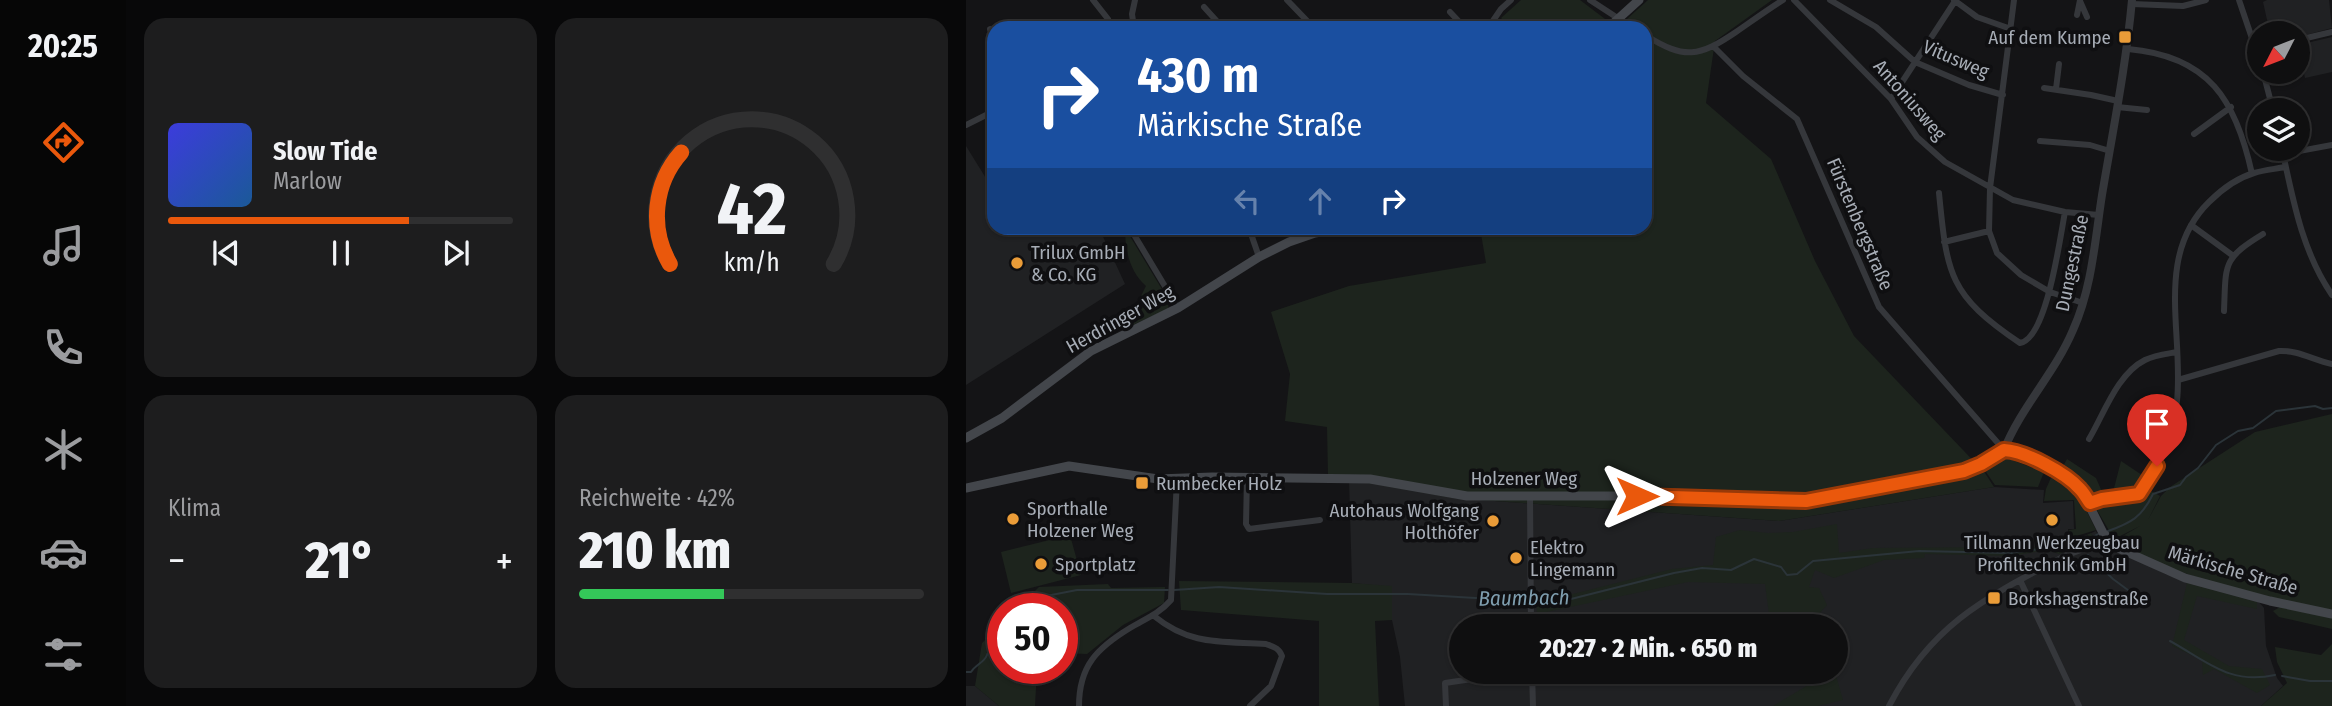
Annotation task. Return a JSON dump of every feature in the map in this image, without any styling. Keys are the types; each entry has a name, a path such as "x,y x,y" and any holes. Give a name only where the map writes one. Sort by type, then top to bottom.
{"main road":[{"path":"1616,21 1639,0"},
{"name":"Herdringer Weg","path":"966,438 1002,418 1091,351 1178,307 1259,257 1309,235"},
{"path":"2004,450 2019,453 2065,476 2081,489 2106,538"},
{"name":"Holzener Weg","path":"966,488 1069,466 1144,478 1370,479 1457,495 1661,496 1806,501 1964,471 2004,450"},
{"name":"Märkische Straße","path":"2106,538 2120,549 2176,575 2270,601 2332,614"}],"street":[{"path":"1093,0 1108,19"},
{"path":"1133,21 1135,0"},
{"path":"1287,0 1307,21"},
{"path":"1493,21 1511,0"},
{"path":"1590,0 1623,21"},
{"path":"1652,38 1677,51 1701,51 1714,47 1783,0"},
{"name":"Antoniusweg","path":"1794,0 1891,99 1917,137 1945,162 2023,204 2099,215"},
{"name":"Vitusweg","path":"1830,0 1876,27 1915,62 1969,85 2003,95"},
{"path":"2014,0 1990,188 1989,231 1993,245 2003,260 2021,275 2050,292 2083,303"},
{"path":"2132,2 2183,6 2206,0"},
{"path":"2239,0 2247,21"},
{"path":"1891,99 1954,1 1977,17 2011,29"},
{"path":"2077,15 2080,1"},
{"path":"2080,1 2087,17"},
{"name":"Dungestraße","path":"2004,450 2019,420 2061,357 2083,303 2128,49 2132,2"},
{"path":"1204,7 1217,21"},
{"path":"1450,12 1458,21"},
{"path":"2310,38 2332,33"},
{"name":"Fürstenbergstraße","path":"1714,47 1743,76 1797,119 1879,307 2004,450"},
{"path":"2128,49 2166,55 2185,62 2217,91 2231,107 2244,138 2252,174"},
{"path":"2056,89 2059,64"},
{"path":"2044,88 2147,110"},
{"path":"2194,134 2231,107"},
{"path":"966,125 987,114"},
{"path":"2040,141 2077,143 2110,151"},
{"path":"2310,148 2332,145"},
{"path":"2284,161 2300,229 2317,272 2332,295"},
{"path":"2090,503 2139,494 2164,452 2175,413 2178,380 2174,305 2177,267 2182,245 2191,225 2217,195 2252,174 2285,167"},
{"path":"1939,193 1948,262 1959,288 1984,317 2020,343 2024,343 2032,331 2050,292 2065,212"},
{"path":"2191,225 2232,255"},
{"path":"1944,242 1989,231"},
{"path":"2224,311 2226,272 2232,255 2263,234"},
{"path":"1134,235 1178,307"},
{"path":"1251,235 1259,257"},
{"path":"2178,380 2279,351 2293,351 2332,364"},
{"path":"2088,439 2116,391 2132,370 2153,357 2177,352"},
{"path":"1247,477 1246,524 1249,529 1320,520"},
{"path":"1079,706 1082,675 1092,659 1129,629 1154,616 1171,600 1177,479"},
{"path":"1530,496 1530,614"},
{"path":"1889,706 1901,683 1937,636 1973,606 2065,555 2106,538"},
{"path":"2020,580 2079,706"},
{"path":"1154,616 1170,629 1187,636 1266,644 1280,652 1282,656 1271,686 1250,706"},
{"path":"1446,706 1445,683 1449,682"},
{"path":"1532,684 1533,706"}],"shaded area":[{"path":"1521,0 1580,0 1608,21 1504,21 1501,18"},
{"path":"1648,0 1772,0 1715,41 1706,103 1771,159 1815,261 1854,336 1985,473 1994,487 1779,521 1453,498 1328,476 1327,427 1285,421 1290,374 1271,312 1349,286 1486,263 1481,235 1652,235 1652,21 1625,21"},
{"path":"2329,0 2332,28 2310,34 2310,21 2267,21 2263,2"},
{"path":"2332,37 2332,72 2310,77 2310,42"},
{"path":"966,146 987,180 987,235 1102,235 1125,284 966,385"},
{"path":"1125,235 1129,235 1169,301 1168,309 1133,325 1127,316 1133,312 1146,286 1136,274"},
{"path":"2332,414 2332,610 2275,599 2193,576 2114,541 2140,526 2114,539 2080,481 2061,470 2067,459 2096,478 2106,501 2111,500 2121,461 2145,477 2136,493 2145,498 2151,491 2160,496 2148,520 2161,496 2170,487 2255,432"},
{"path":"2004,457 2044,472 2038,487 1995,485 1986,472 1992,464"},
{"path":"2053,473 2077,492 2096,530 2070,538 2069,530 2076,529 2074,500 2044,501"},
{"path":"1349,478 1453,498 1779,521 1994,487 2044,490 2043,503 2073,501 2074,529 2068,529 2069,539 2080,538 2096,531 2100,540 2165,574 2258,601 2264,608 2266,646 2277,678 2283,686 2261,706 1405,706 1400,657 1392,620 1392,587 1352,583"},
{"path":"1837,524 1839,553 1873,548 2030,548 2070,541 2091,533 2095,540 2059,554 2047,550 2011,556 1925,554 1924,558 1884,560 1834,578 1815,570 1809,587 1819,588 1827,605 1819,614 1769,614 1765,584 1688,582 1537,614 1536,594 1573,594 1672,569 1713,565 1716,537 1740,530 1793,532"},
{"name":"Sportplatz","path":"1070,535 1081,575 1011,593 1001,552"},
{"path":"1179,581 1392,586 1392,620 1375,621 1379,706 1319,706 1319,621 1181,610"},
{"path":"2187,583 2257,602 2257,609 2197,596 2184,640 2229,666 2262,669 2270,685 2257,693 2214,669 2203,675 2202,660 2172,646"},
{"path":"1108,584 1111,588 1165,587 1164,603 1123,625 1087,654 1078,654 1078,593 1033,593 1039,587"},
{"path":"2280,607 2332,618 2332,629 2279,617 2273,611"},
{"path":"987,638 987,684 1036,684 1035,706 999,706 975,686 982,643"},
{"path":"2332,644 2332,706 2261,706 2287,683 2277,662 2275,647 2321,655"},
{"path":"1810,684 1838,684 1843,700 1818,706 1773,706"},
{"path":"966,686 975,686 999,706 966,706"}],"waterway":[{"name":"Baumbach","path":"2108,531 2135,518 2153,494 2180,485 2216,445 2238,431 2253,428 2276,411 2315,406 2332,408"},
{"name":"Baumbach","path":"1534,602 1571,599 1702,568 1731,570 1754,559 1781,567 1787,575 1797,574 1813,561 1919,551 2011,553 2082,543 2098,534"},
{"path":"2088,555 2136,596"},
{"name":"Baumbach","path":"1174,590 1219,587 1327,594 1408,594 1528,601"},
{"name":"Baumbach","path":"1062,593 1077,590 1168,590"},
{"path":"2170,641 2208,664 2232,674 2245,677 2275,675"},
{"name":"Baumbach","path":"966,672 971,672 987,655"},
{"path":"2282,676 2310,681 2332,681"}],"place":[{"name":"Auf dem Kumpe","path":"2125,37"},
{"name":"Trilux GmbH & Co. KG","path":"1017,263"},
{"name":"Rumbecker Holz","path":"1142,483"},
{"name":"Sporthalle Holzener Weg","path":"1013,519"},
{"name":"Tillmann Werkzeugbau Profiltechnik GmbH","path":"2052,520"},
{"name":"Autohaus Wolfgang Holthöfer","path":"1493,521"},
{"name":"Elektro Lingemann","path":"1516,558"},
{"name":"Sportplatz","path":"1041,564"},
{"name":"Borkshagenstraße","path":"1994,598"}],"route":[{"path":"1637,496 1775,502 1819,500 1964,471 1981,464 1997,452 2010,450 2065,476 2081,489 2090,503 2139,494 2157,466"}]}
